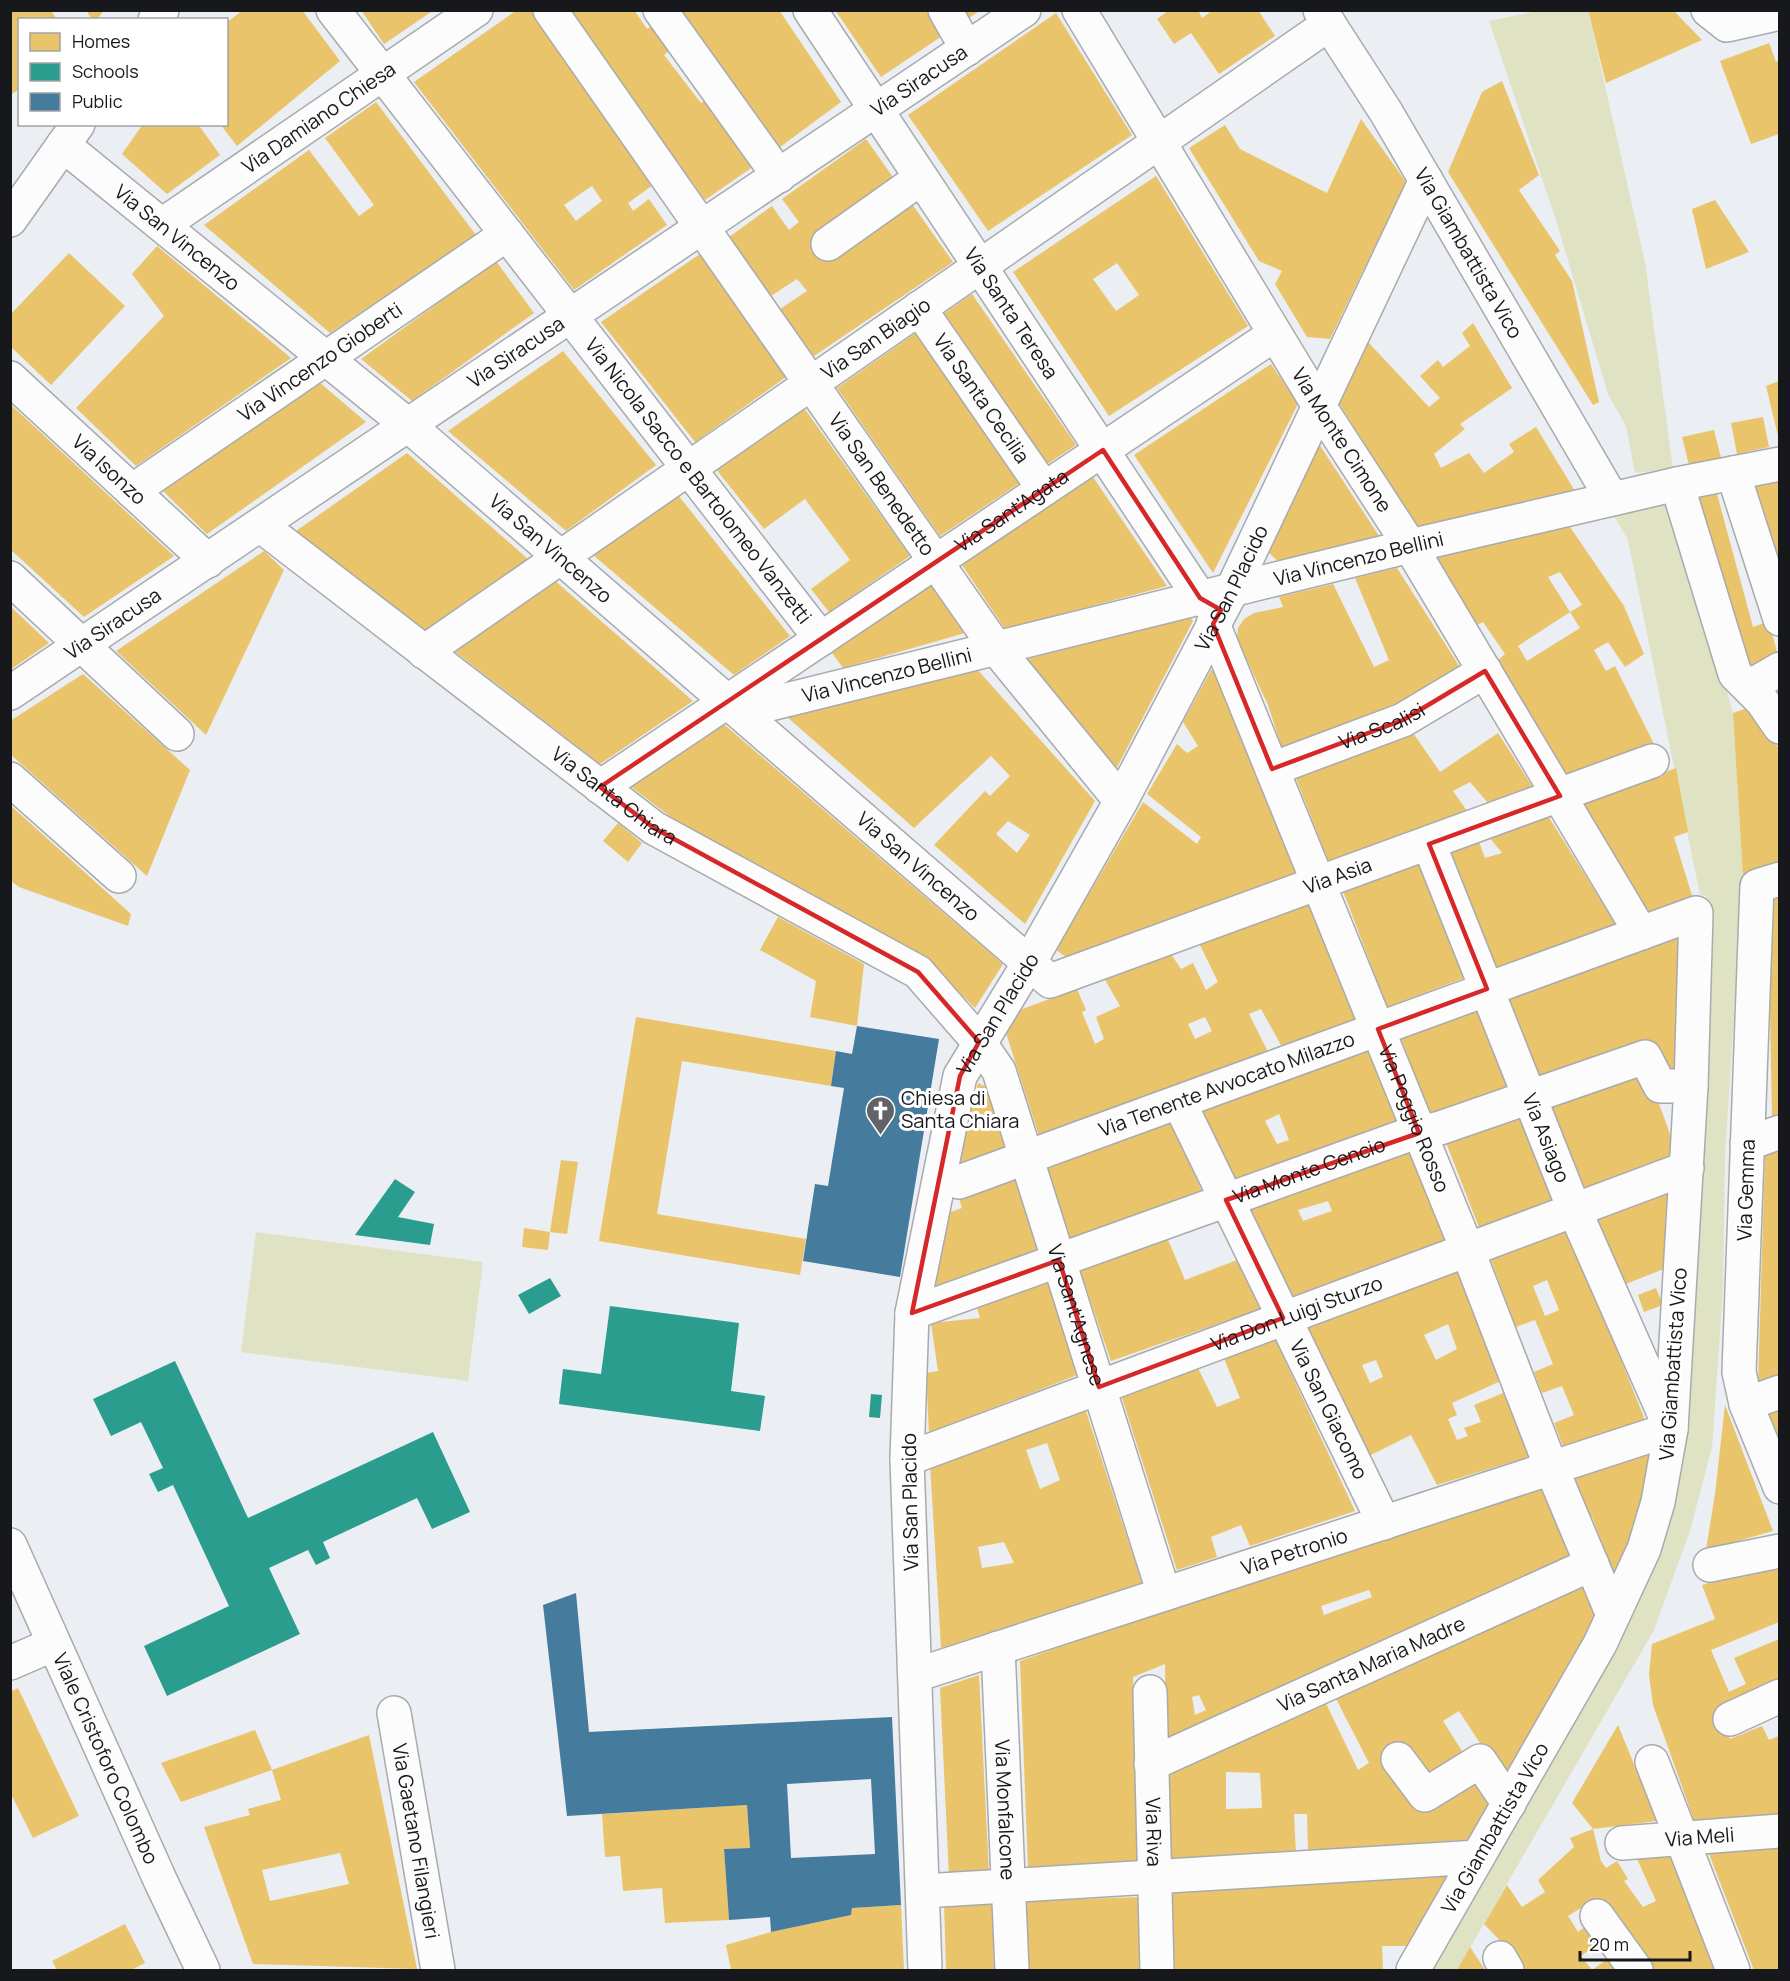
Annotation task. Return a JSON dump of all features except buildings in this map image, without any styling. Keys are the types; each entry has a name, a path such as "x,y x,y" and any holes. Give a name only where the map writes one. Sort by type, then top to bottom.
{"street":[{"name":"Via Nicola Sacco e Bartolomeo Vanzetti","path":"333,10 821,639"},
{"name":"Via Damiano Chiesa","path":"162,225 476,10"},
{"name":"Via San Benedetto","path":"550,10 996,648 1121,801"},
{"path":"660,10 779,176"},
{"name":"Via Santa Teresa","path":"810,10 1103,450 1217,605"},
{"path":"945,10 967,49"},
{"name":"Via Siracusa","path":"10,693 1024,10"},
{"name":"Via Monte Cimone","path":"1079,10 1319,406 1410,546 1641,933"},
{"path":"1708,10 1727,25 1769,13"},
{"name":"Via San Biagio","path":"424,652 1159,142 1325,17"},
{"name":"Via Giambattista Vico","path":"1325,17 1386,112 1612,499"},
{"path":"10,220 70,135"},
{"name":"Via San Vincenzo","path":"70,135 162,225 409,426 1029,963"},
{"path":"828,244 921,178"},
{"name":"Via San Placido","path":"925,1971 907,1458 912,1313 960,1076 1029,963 1121,801 1217,605 1319,406 1426,180"},
{"name":"Via Vincenzo Gioberti","path":"132,491 507,234"},
{"name":"Via Santa Cecilia","path":"919,308 1044,489"},
{"name":"Via Sant'Agata","path":"600,787 1275,334"},
{"name":"Via Isonzo","path":"10,378 208,561"},
{"name":"Via Vincenzo Bellini","path":"727,701 762,706 996,648 1217,605 1410,546 1677,484 1779,464"},
{"path":"1733,473 1778,614"},
{"path":"1677,484 1735,674 1749,687 1779,727"},
{"name":"Via Santa Chiara","path":"260,525 654,828 918,972 979,1042"},
{"path":"10,578 177,734"},
{"name":"Via Poggio Rosso","path":"1217,605 1272,769 1467,1250 1551,1467 1614,1615"},
{"path":"1749,687 1779,669"},
{"name":"Via Scalisi","path":"1272,769 1402,720 1485,670"},
{"name":"Via Asia","path":"1029,963 1050,981 1652,761"},
{"path":"10,779 119,876"},
{"name":"Via Asiago","path":"1429,844 1575,1209 1671,1429"},
{"name":"Via Gemma","path":"1768,882 1747,1144 1739,1372 1746,1404 1779,1488"},
{"name":"Via Giambattista Vico","path":"1413,1971 1600,1644 1644,1549 1658,1502 1671,1429 1691,1086 1696,913"},
{"name":"Via Tenente Avvocato Milazzo","path":"959,1182 1696,913"},
{"name":"Via Sant'Agnese","path":"979,1042 999,1071 1164,1594"},
{"name":"Via Monte Cencio","path":"912,1313 1394,1139 1530,1097 1646,1057 1660,1086 1691,1086"},
{"name":"Via San Giacomo","path":"1179,1102 1384,1523"},
{"path":"1747,1144 1779,1132"},
{"name":"Via Don Luigi Sturzo","path":"907,1458 1686,1168"},
{"path":"1746,1404 1779,1392"},
{"name":"Via Petronio","path":"916,1676 1671,1429"},
{"name":"Viale Cristoforo Colombo","path":"10,1545 203,1971"},
{"path":"1710,1565 1779,1551"},
{"name":"Via Santa Maria Madre","path":"1151,1764 1592,1564"},
{"path":"10,1664 54,1644"},
{"name":"Via Monfalcone","path":"998,1648 1012,1971"},
{"name":"Via Riva","path":"1150,1692 1157,1971"},
{"path":"1730,1719 1779,1696"},
{"name":"Via Gaetano Filangieri","path":"394,1713 438,1971"},
{"path":"1398,1759 1425,1796 1480,1761 1509,1804"},
{"path":"1652,1762 1733,1971"},
{"name":"Via Meli","path":"1622,1843 1779,1832"},
{"path":"923,1891 1478,1857"},
{"path":"1597,1916 1636,1971"}],"highlighted area":[{"path":"1103,450 1200,598 1221,610 1213,624 1272,769 1403,720 1485,671 1560,796 1429,844 1487,989 1378,1029 1419,1133 1226,1200 1283,1318 1099,1387 1059,1260 912,1313 960,1076 979,1042 918,972 654,828 600,787"}],"green space":[{"path":"1538,11 1588,11 1645,262 1673,469 1635,473 1626,426 1608,394 1555,217 1489,21"},
{"path":"1674,503 1733,713 1743,878 1725,1156 1723,1289 1712,1447 1690,1531 1654,1630 1457,1970 1424,1970 1660,1540 1706,932 1706,896 1700,895 1628,540 1614,516"},
{"path":"256,1232 483,1262 468,1381 241,1352"}],"place":[{"name":"Chiesa di Santa Chiara","path":"880,1136"}]}
